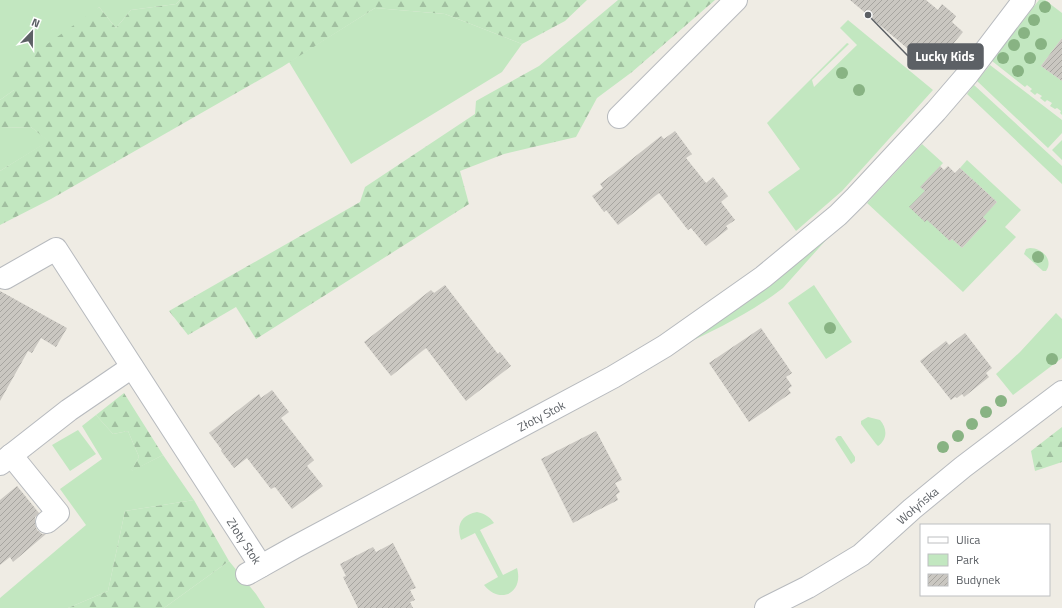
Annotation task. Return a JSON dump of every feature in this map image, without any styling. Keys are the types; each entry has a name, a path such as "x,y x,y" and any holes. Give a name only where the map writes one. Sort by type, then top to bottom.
{"street":[{"path":"619,117 736,0"},
{"name":"Złoty Stok","path":"5,278 56,249 132,367 254,570 613,377 665,346 763,277 838,214 936,111 967,75 1024,0"},
{"path":"46,522 58,513 5,460 69,410 132,367"},
{"name":"Wołyńska","path":"766,608 808,587 860,555 963,467 1062,392"}],"green space":[{"path":"0,0 180,0 176,4 131,10 116,28 99,7 14,90 0,100"},
{"path":"180,0 587,0 565,21 522,44 445,14 375,8 282,67 51,199 0,225 0,171 48,141 31,127 0,128 0,100 14,90 11,70 99,7 116,28 131,10 176,4"},
{"path":"618,0 715,0 632,72 597,98 576,137 504,154 460,171 469,204 256,339 236,307 188,335 169,311 360,202 365,187 475,114 476,101 539,66"},
{"path":"1039,0 1045,0 1062,13 1062,38 1041,66 1062,81 1062,115 1060,113 1061,111 1057,108 1055,109 1050,106 1052,103 1047,100 1045,102 1040,98 1042,96 1037,93 1035,95 1030,91 1032,89 1027,85 1025,87 992,61"},
{"path":"375,8 445,14 522,44 502,72 351,164 289,62"},
{"path":"848,20 933,90 842,191 796,231 768,192 800,169 767,123 847,43 849,44 812,80 814,87 857,45 840,28"},
{"path":"990,65 1062,120 1062,133 1048,148 977,81"},
{"path":"974,85 1062,166 1062,184 967,94"},
{"path":"31,127 49,141 0,171 0,128"},
{"path":"1062,140 1062,160 1052,150"},
{"path":"922,144 943,163 921,187 925,191 910,207 929,218 950,241 952,239 962,248 987,221 983,217 997,202 960,168 967,160 1021,210 1005,227 1016,237 963,292 867,203"},
{"path":"835,230 783,288 734,320 681,346"},
{"path":"1030,248 1039,250 1046,255 1049,263 1046,271 1043,271 1024,254 1026,249"},
{"path":"814,285 852,342 826,359 788,303"},
{"path":"1056,313 1062,319 1062,358 1013,395 996,374 1020,352"},
{"path":"124,393 163,455 130,472 139,457 128,431 113,434 96,415"},
{"path":"96,415 113,434 128,431 139,457 131,471 163,455 194,500 125,511 108,591 68,608 0,608 0,598 86,525 60,489 102,459 82,426"},
{"path":"868,417 880,420 884,426 885,437 878,446 861,424 861,421"},
{"path":"1062,427 1062,462 1035,471 1031,451"},
{"path":"78,430 96,454 70,471 52,445"},
{"path":"838,436 841,436 855,457 855,461 851,464 835,439"},
{"path":"194,500 229,561 164,608 68,608 108,591 125,511"},
{"path":"477,512 487,516 494,523 480,530 503,575 517,568 517,584 514,590 509,593 503,595 497,594 490,591 484,585 498,577 475,533 461,540 459,530 461,522 467,516"},
{"path":"229,561 256,594 265,608 164,608"}],"building":[{"path":"850,0 926,0 938,10 942,4 956,16 952,22 963,32 932,69"},
{"path":"1062,38 1062,81 1041,66"},
{"path":"675,131 692,154 686,158 706,183 713,177 728,196 721,202 735,220 726,226 728,229 706,246 691,228 688,230 659,193 618,225 606,210 604,212 592,196 603,188 600,184 661,136 664,139"},
{"path":"940,166 944,170 948,166 955,173 960,168 997,202 983,217 987,221 962,248 952,239 950,241 927,220 925,222 909,207 925,191 920,187"},
{"path":"445,285 498,354 500,352 511,366 466,401 426,348 391,376 364,342 431,290 434,293"},
{"path":"0,291 67,328 56,347 41,338 32,353 28,351 0,401"},
{"path":"761,328 792,373 786,377 792,386 788,389 791,393 749,422 709,363"},
{"path":"965,333 992,368 986,373 989,377 964,397 962,394 951,400 920,361 946,341 949,345"},
{"path":"272,390 289,412 281,418 314,460 307,466 323,486 292,509 275,487 271,489 247,458 234,468 209,433 259,394 261,398"},
{"path":"596,431 622,480 615,483 620,492 616,495 618,500 573,523 541,459"},
{"path":"17,486 39,513 35,517 37,530 42,534 46,534 13,562 10,557 0,565 0,500"},
{"path":"393,543 416,588 410,590 415,600 410,602 413,608 358,608 343,577 346,576 340,564 373,547 376,552"}],"place":[{"name":"Lucky Kids","path":"868,15"}]}
